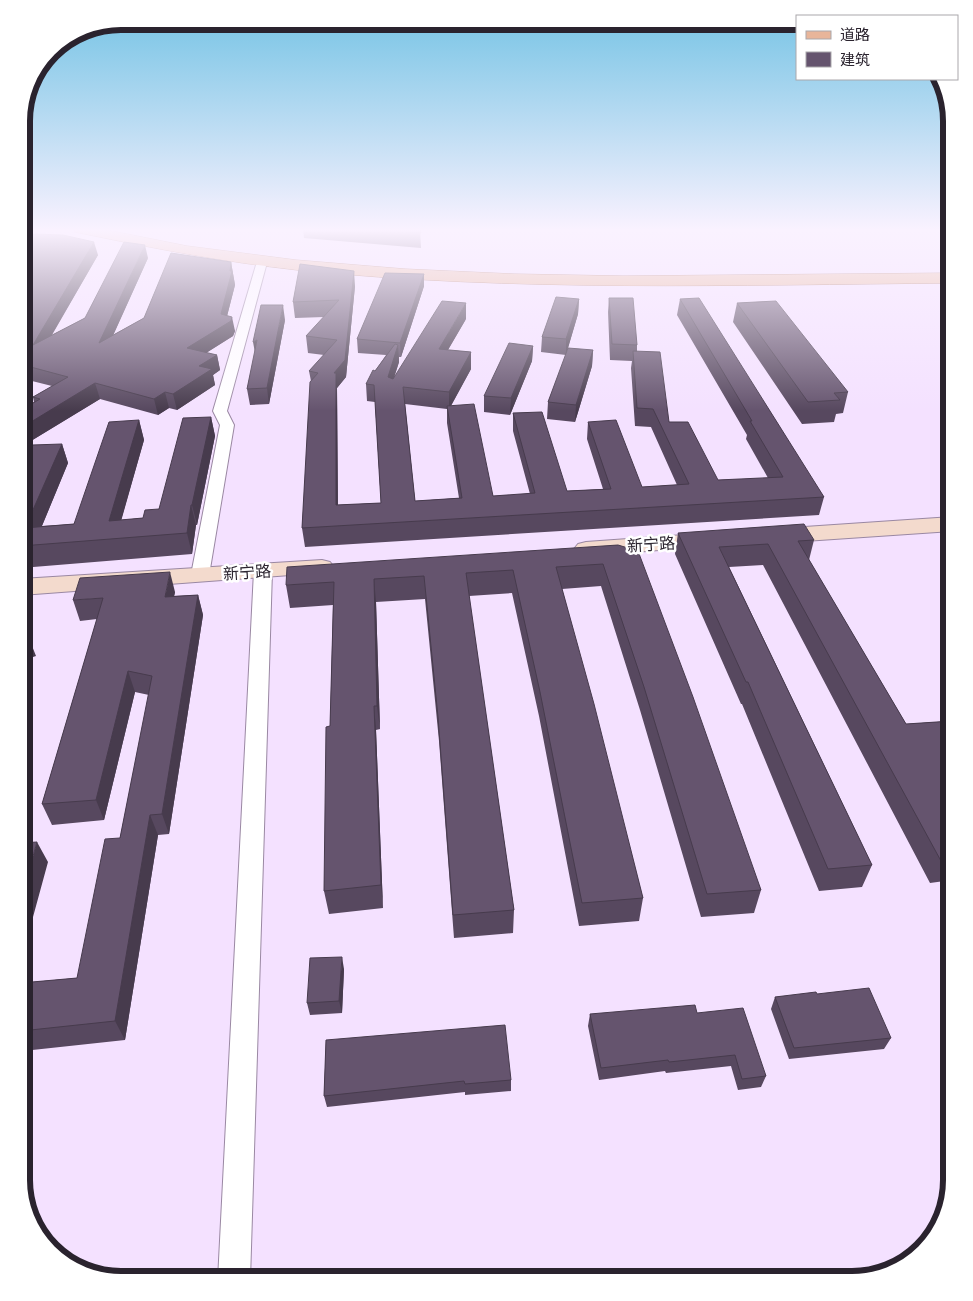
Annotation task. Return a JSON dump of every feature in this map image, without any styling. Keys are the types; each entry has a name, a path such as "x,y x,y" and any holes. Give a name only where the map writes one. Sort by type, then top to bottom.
{"street":[{"path":"200,575 227,425 220,411 253,290"},
{"name":"新宁路","path":"568,550 943,525"},
{"name":"新宁路","path":"30,586 342,565"},
{"path":"234,1271 263,571"}],"building":[{"path":"30,290 66,290 33,345 85,318 100,290 124,290 99,343 144,318 156,290 227,290 221,314 232,317 231,321 187,348 217,355 199,366 212,369 173,394 165,392 154,399 95,383 30,423 30,405 40,399 33,397 68,377 30,367"},
{"path":"295,290 352,290 345,360 334,373 336,373 336,505 381,503 374,385 366,384 373,370 375,371 395,344 398,345 388,377 393,379 442,301 466,303 439,349 471,352 449,392 403,387 415,501 462,498 447,406 474,404 493,496 535,493 513,413 542,412 567,491 611,489 588,422 616,420 642,487 689,484 653,409 637,408 633,351 660,352 669,422 688,422 718,480 783,477 680,299 699,298 824,497 302,528 310,382 318,373 309,371 337,340 306,336 339,300 293,302"},
{"path":"378,290 419,290 400,343 357,339"},
{"path":"556,297 579,299 566,339 542,337"},
{"path":"609,298 633,298 637,345 612,344"},
{"path":"776,301 848,392 834,393 840,400 808,402 737,303"},
{"path":"261,305 283,305 267,388 247,389 257,340 253,342"},
{"path":"509,343 533,346 511,398 484,396"},
{"path":"568,348 593,350 576,405 548,402"},
{"path":"211,417 191,505 187,533 30,545 30,528 74,524 109,422 139,420 109,521 143,518 145,510 159,509 183,418"},
{"path":"62,444 30,517 30,449 32,445"},
{"path":"804,524 814,540 798,541 906,724 943,722 943,861 941,861 768,544 719,547 872,865 828,869 748,682 746,682 678,533"},
{"path":"618,545 638,551 693,697 761,890 707,894 644,687 603,564 556,567 594,704 643,898 582,903 540,692 513,570 466,573 514,910 453,915 438,717 424,576 374,579 377,706 374,706 381,885 324,891 326,727 330,726 334,582 286,585 287,567"},
{"path":"170,572 165,597 198,595 162,814 150,815 115,1021 30,1030 30,982 77,978 105,839 120,838 152,676 128,671 96,800 42,804 103,598 73,600 80,578"},
{"path":"30,842 37,842 30,867"},
{"path":"342,957 339,1001 307,1003 310,958"},
{"path":"869,988 891,1038 794,1048 775,997"},
{"path":"695,1005 697,1013 743,1008 766,1076 742,1079 735,1055 601,1068 590,1014"},
{"path":"505,1025 511,1080 465,1084 464,1081 324,1096 326,1040"}]}
